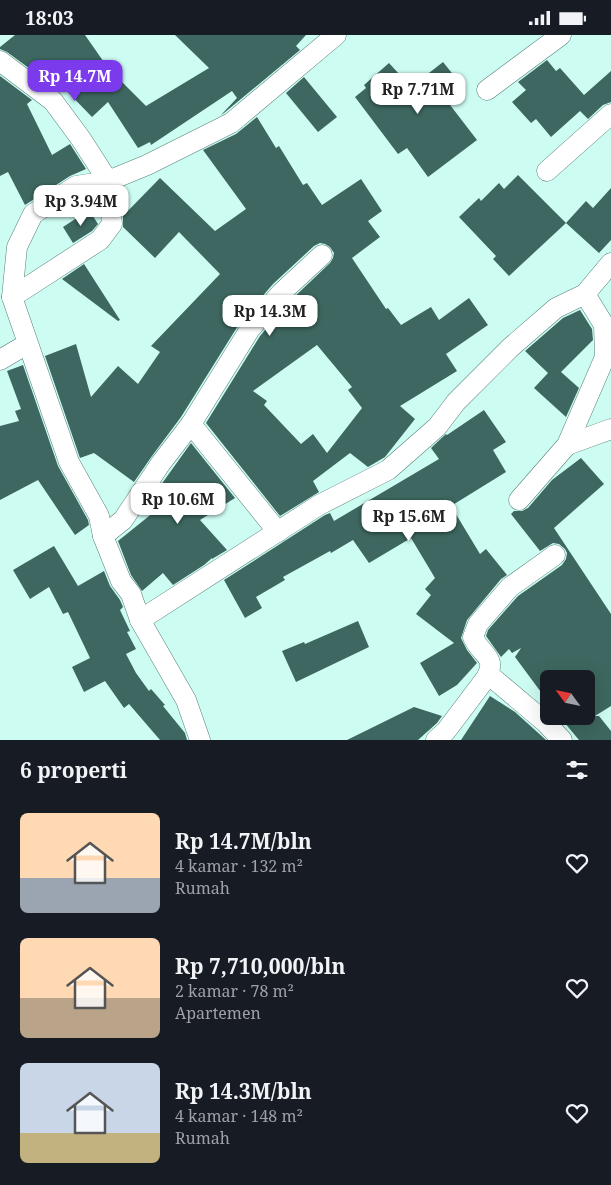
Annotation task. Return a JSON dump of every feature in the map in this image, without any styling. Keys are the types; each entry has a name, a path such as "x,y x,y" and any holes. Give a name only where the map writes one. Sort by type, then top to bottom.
{"street":[{"path":"200,740 186,700 140,620 132,594 121,581 103,536 99,516 69,463 12,297 17,247 33,214 76,186 108,181 147,165 231,123 336,35"},
{"path":"487,89 561,35"},
{"path":"0,61 53,101 81,139 108,181 112,224 100,241 12,297"},
{"path":"547,171 611,114"},
{"path":"103,536 123,521 161,463 192,424 250,329 282,293 322,255"},
{"path":"140,620 319,505 388,470 437,427 456,402 511,347 556,309 585,294 611,263"},
{"path":"519,500 567,445 605,357 604,325 585,294"},
{"path":"0,360 27,344"},
{"path":"192,424 278,532"},
{"path":"567,445 611,429"},
{"path":"445,737 488,674 491,665 472,637 478,624 510,587 555,555"},
{"path":"488,674 545,722 562,740"}],"building":[{"path":"15,35 85,35 108,68 146,106 209,68 175,35 306,35 296,46 300,50 224,113 221,115 237,98 232,91 151,145 150,142 138,148 108,102 92,117 57,81 52,85 7,52 0,49"},
{"path":"547,60 556,71 560,68 584,95 611,71 611,102 603,105 588,119 580,111 551,137 536,119 531,123 512,102 526,90 518,82"},
{"path":"443,62 464,88 447,101 477,140 428,177 407,148 398,154 355,97 366,88 364,85 389,63 411,87"},
{"path":"0,76 32,100 27,104 52,155 70,144 86,169 70,176 25,205 8,172 0,176"},
{"path":"304,77 337,117 318,132 286,93"},
{"path":"257,117 276,148 279,146 303,185 307,183 322,205 361,179 382,211 368,221 380,237 352,258 386,309 388,308 401,325 431,307 439,320 469,298 488,325 446,354 457,371 400,406 415,419 385,457 368,467 350,453 313,481 319,492 280,516 206,423 260,336 290,301 330,263 334,253 330,247 320,243 314,246 273,284 241,321 181,417 134,482 94,453 80,458 45,356 76,344 91,397 118,366 138,384 160,352 151,346 220,274 179,232 155,258 123,227 123,216 160,178 215,231 246,209 203,150 236,134","holes":["317,345 352,387 348,390 362,408 327,453 313,434 301,444 264,405 267,401 253,391"]},
{"path":"518,175 566,223 509,276 493,259 496,256 459,217 479,198 481,201 499,183 504,189"},
{"path":"611,188 611,240 599,253 566,223 586,201 593,208"},
{"path":"89,210 98,224 92,231 73,243 63,227"},
{"path":"84,264 120,320 118,321 62,279"},
{"path":"580,310 592,329 593,340 561,372 579,388 566,417 534,388 548,373 525,351 563,318"},
{"path":"23,365 58,466 88,520 89,525 75,535 38,480 0,500 0,426 19,421 15,411 21,409 7,371"},
{"path":"484,410 506,442 493,450 506,472 451,506 480,554 486,549 507,575 501,579 467,620 461,638 477,663 457,685 439,696 420,663 454,643 416,614 431,595 425,589 435,578 411,538 369,563 353,540 331,553 330,551 283,577 285,580 256,597 262,608 245,618 224,580 325,515 330,513 334,521 439,459 431,448 446,434"},
{"path":"191,443 235,498 200,520 227,550 173,585 163,573 142,591 131,575 118,541 164,504 153,496"},
{"path":"581,458 604,484 554,528 611,614 611,706 595,716 595,670 540,670 540,691 515,657 521,648 512,653 509,649 501,657 486,636 488,630 518,596 562,565 566,559 567,553 559,544 553,543 540,551 511,514 514,511 522,511 528,508 552,480"},
{"path":"54,546 78,586 104,571 110,586 123,607 120,610 130,631 127,632 136,649 126,654 136,673 149,691 151,689 165,705 163,706 185,733 187,740 160,740 129,704 124,708 105,681 84,692 72,667 90,658 68,612 63,614 49,587 30,599 13,570"},
{"path":"358,621 369,647 296,682 282,651 304,642 305,644"},
{"path":"490,696 515,712 546,740 461,740"},
{"path":"414,707 442,716 418,740 347,740"},
{"path":"595,716 599,716 611,731 611,740 579,740 566,725 595,725"}]}
